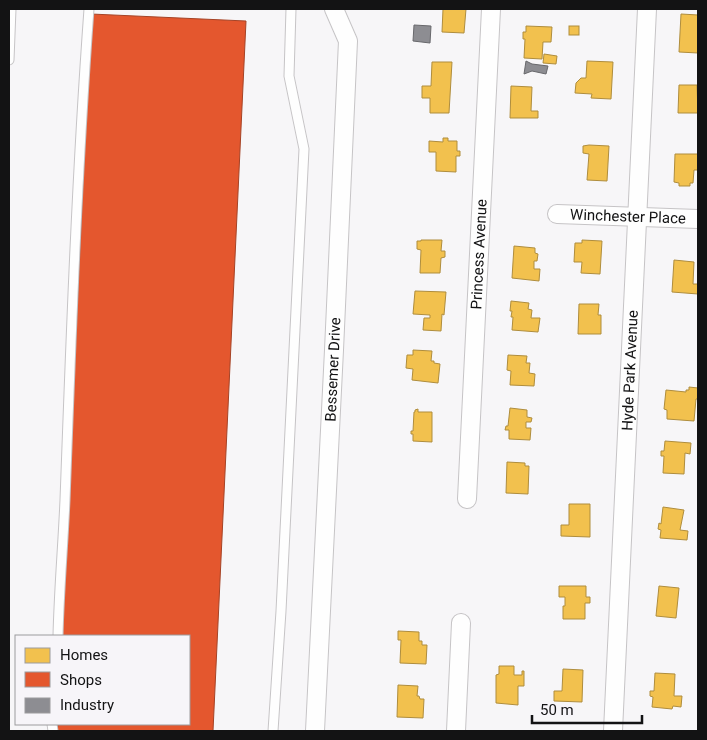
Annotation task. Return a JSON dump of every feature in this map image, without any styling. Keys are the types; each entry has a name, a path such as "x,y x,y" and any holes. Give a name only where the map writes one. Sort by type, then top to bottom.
{"street":[{"name":"Bessemer Drive","path":"315,731 348,41 334,9"},
{"name":"Princess Avenue","path":"467,499 491,9"},
{"name":"Hyde Park Avenue","path":"613,731 647,9"},
{"name":"Winchester Place","path":"557,214 698,220"},
{"path":"456,731 461,622"}],"lane":[{"path":"9,60 12,9"},
{"path":"58,635 74,275 89,9"},
{"path":"273,731 281,611 304,149 290,76 291,9"}],"building: Homes":[{"path":"443,9 466,9 464,33 442,32"},
{"path":"681,14 698,15 698,53 679,52"},
{"path":"526,26 552,27 551,42 543,42 542,59 524,58 525,39 523,39 523,32 526,32"},
{"path":"569,26 579,26 579,35 569,35"},
{"path":"544,54 557,56 556,64 543,63"},
{"path":"587,61 613,62 611,99 591,98 592,94 575,93 576,83 581,78 586,78"},
{"path":"432,62 452,62 449,113 430,113 430,98 422,98 422,86 431,86"},
{"path":"679,85 697,85 698,113 678,113"},
{"path":"511,86 532,87 531,111 538,111 538,118 510,118"},
{"path":"443,138 448,138 448,141 457,141 457,151 460,151 460,156 456,156 456,172 436,171 436,152 429,152 429,141 443,142"},
{"path":"583,146 609,146 607,181 587,180 589,154 583,153"},
{"path":"675,154 698,154 698,170 694,170 693,183 690,183 690,186 679,186 679,183 674,182"},
{"path":"442,240 441,251 445,251 445,257 441,258 440,273 420,273 421,250 417,249 417,241"},
{"path":"582,240 602,241 600,274 581,273 582,262 574,262 575,243 582,243"},
{"path":"514,246 535,248 535,253 538,254 537,261 534,261 534,269 540,269 539,281 512,278"},
{"path":"674,260 694,262 693,284 698,284 698,294 672,292"},
{"path":"415,291 446,292 441,331 423,330 424,318 430,318 430,315 413,314"},
{"path":"511,301 529,303 528,309 532,310 531,318 540,318 538,332 512,330"},
{"path":"579,304 599,304 598,315 601,315 601,334 578,334"},
{"path":"413,350 432,351 431,361 440,364 438,383 412,380 413,369 406,368 407,355 413,355"},
{"path":"508,355 527,356 526,363 530,363 529,373 535,374 534,386 510,385 511,371 507,370"},
{"path":"689,387 698,388 694,421 667,419 667,410 664,409 666,390 686,392 686,390 689,390"},
{"path":"510,408 527,410 527,417 532,418 531,422 526,422 526,428 531,428 530,440 509,439 509,430 505,430 506,426 508,426"},
{"path":"418,409 418,412 432,412 432,442 413,441 411,431 413,431 414,412"},
{"path":"665,441 691,443 690,454 685,453 684,474 663,473 664,456 661,456 661,451 664,451"},
{"path":"507,462 525,463 525,466 529,466 528,494 506,493"},
{"path":"569,504 590,504 590,537 561,536 561,525 569,525"},
{"path":"663,507 684,510 680,530 688,531 687,540 660,538 661,530 658,529 659,523 661,524"},
{"path":"559,586 586,586 586,597 590,597 590,603 585,603 585,619 563,619 565,597 559,597"},
{"path":"659,586 679,588 676,618 656,616"},
{"path":"398,631 419,632 419,641 422,641 422,645 427,645 426,664 400,663 401,640 398,640"},
{"path":"499,666 514,666 514,675 522,675 522,671 524,671 524,686 518,686 518,705 496,703 496,675 499,674"},
{"path":"563,669 583,670 582,702 554,701 554,691 562,691"},
{"path":"655,673 675,674 674,696 682,696 681,707 673,706 672,709 652,707 653,697 650,696 650,691 654,691"},
{"path":"398,685 418,686 417,696 420,699 424,699 423,718 397,717"}],"building: Shops":[{"path":"91,14 246,21 213,731 57,731 58,725 190,725 190,635 62,635"}],"building: Industry":[{"path":"414,25 431,26 430,43 413,41"},
{"path":"526,61 532,64 548,66 546,74 532,71 524,74"}]}
